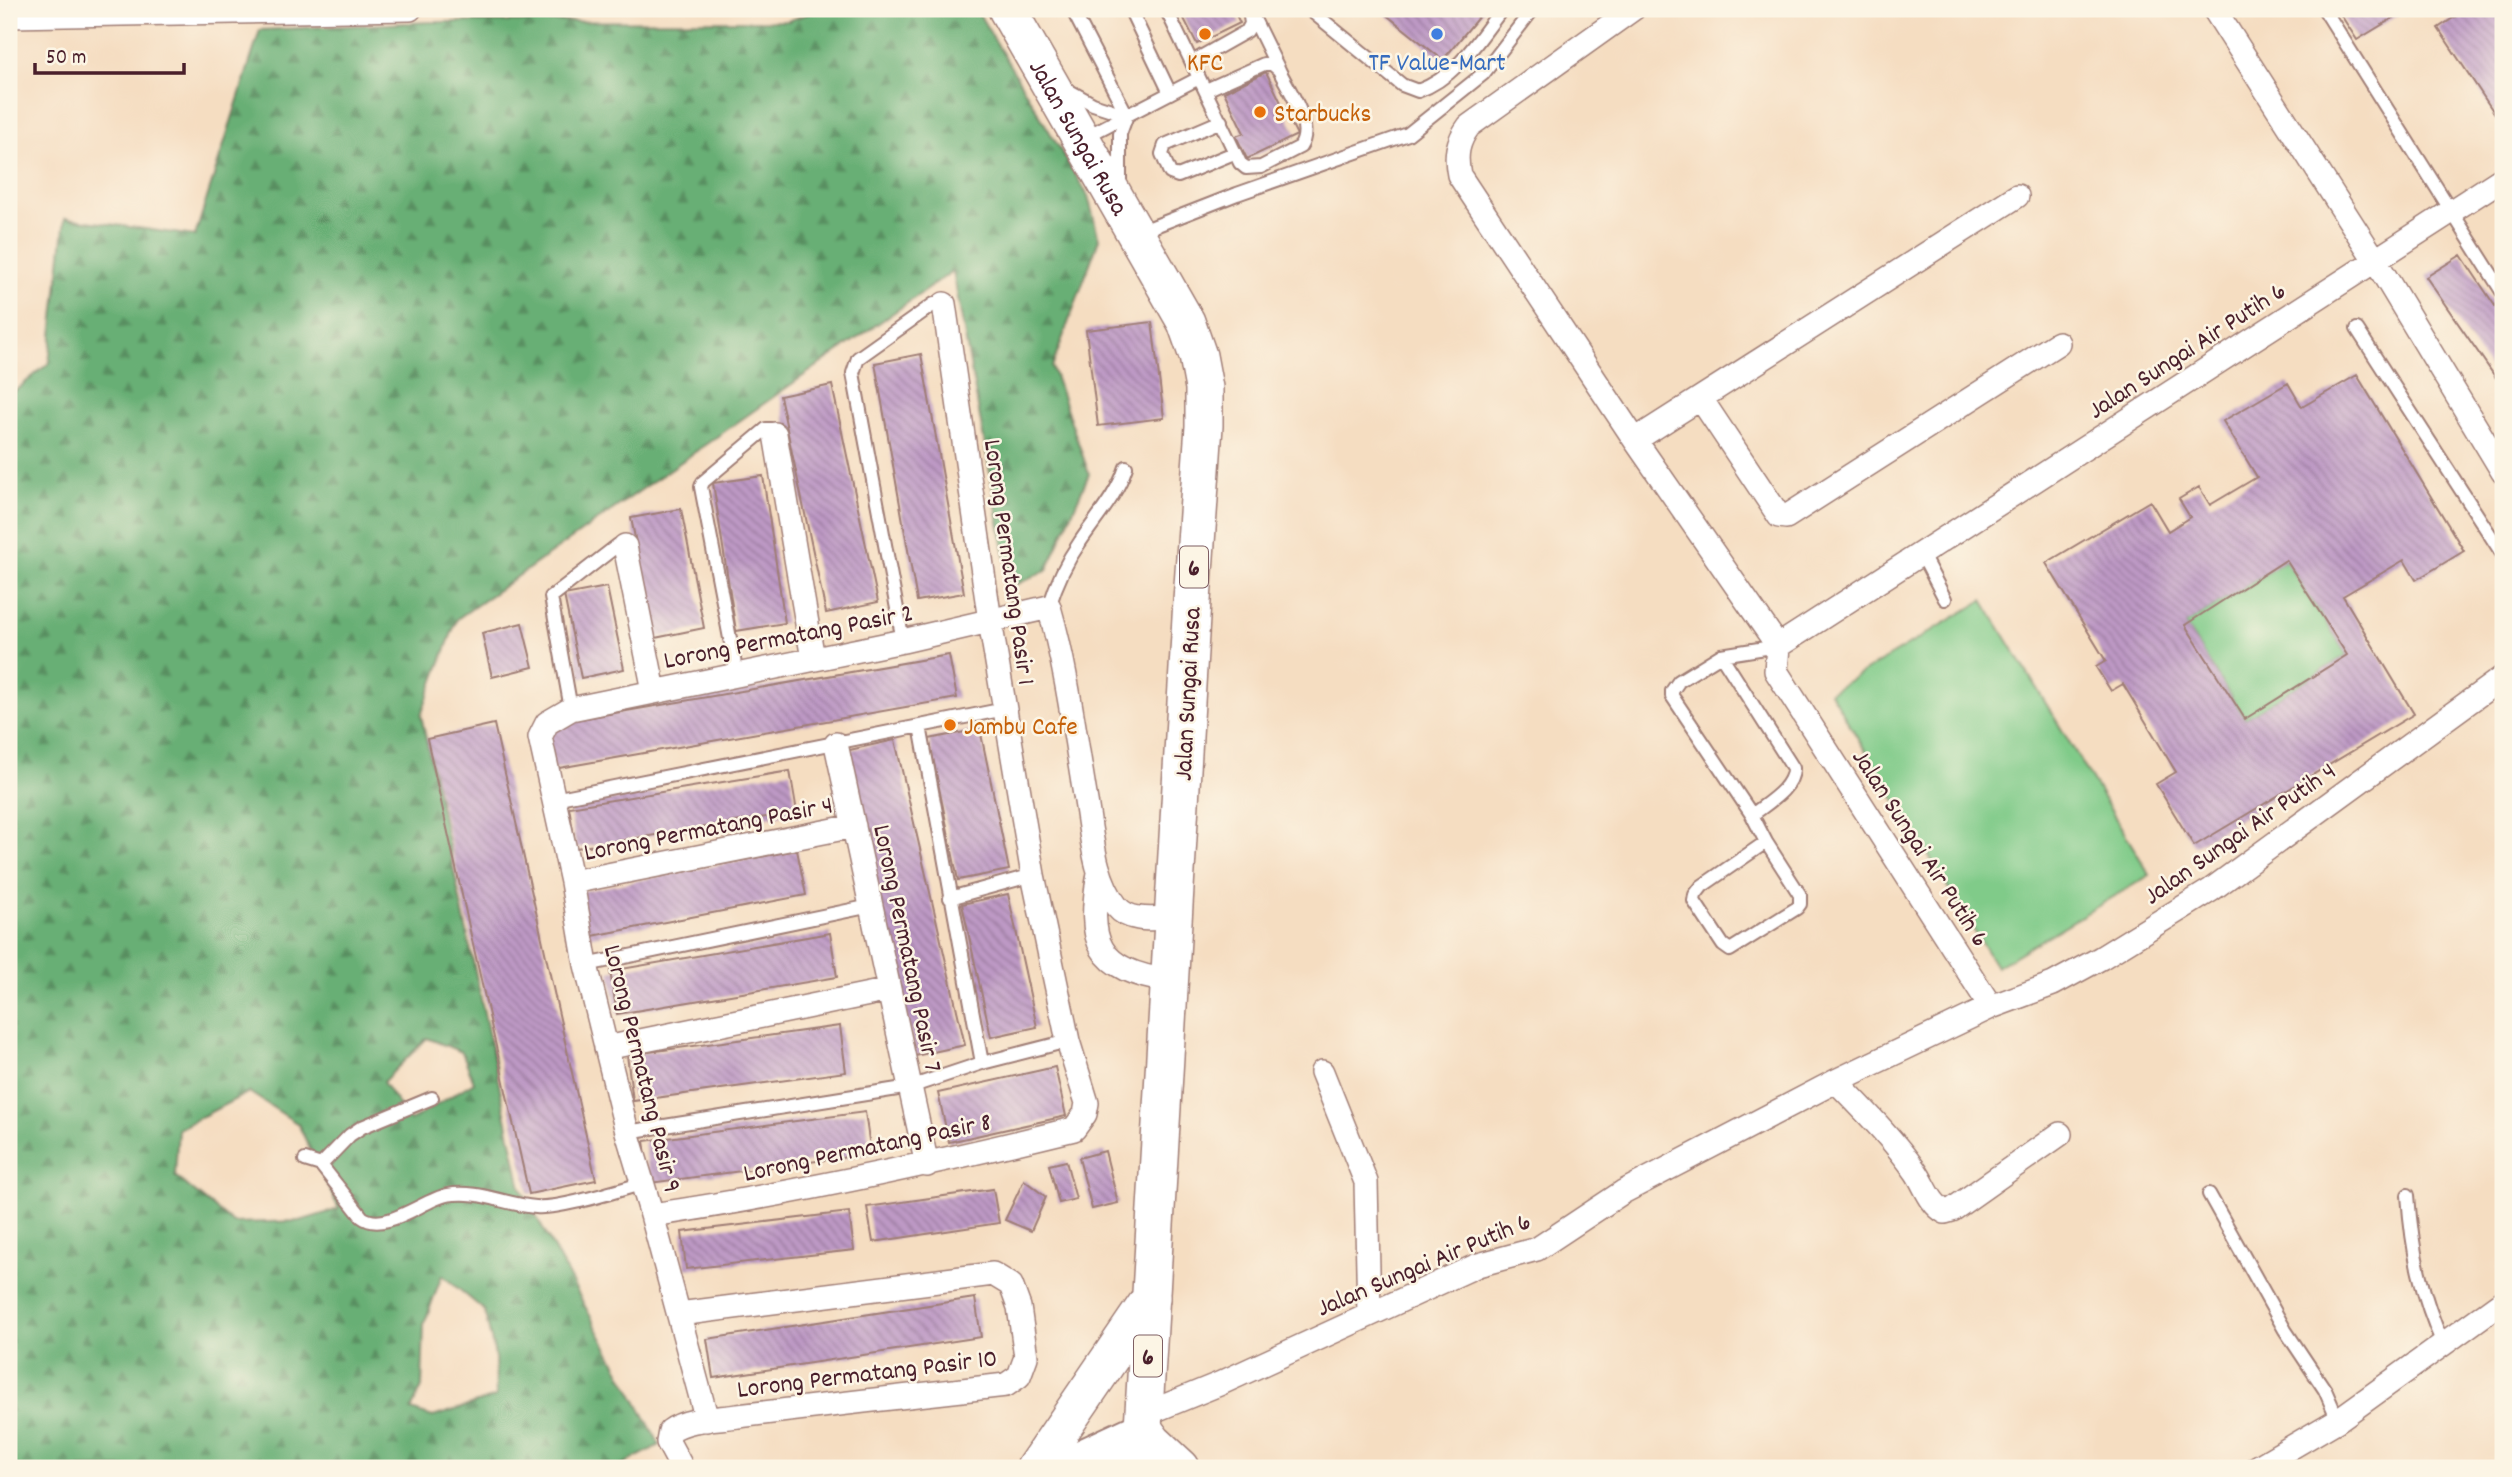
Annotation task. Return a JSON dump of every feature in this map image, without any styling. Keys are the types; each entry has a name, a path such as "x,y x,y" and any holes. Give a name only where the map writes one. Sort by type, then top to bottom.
{"main road":[{"name":"Jalan Sungai Rusa","path":"1007,9 1186,322 1198,356 1204,388 1204,426 1143,1422"},
{"path":"1035,1468 1152,1297"},
{"path":"1065,1464 1143,1422 1153,1442 1180,1468"},
{"path":"1065,1464 1144,1460 1180,1468"}],"street":[{"path":"9,16 107,12 410,9"},
{"path":"1633,9 1469,126 1460,139 1457,165 1462,182 1635,440 1778,646"},
{"path":"2214,9 2375,260 2503,472"},
{"name":"Jalan Sungai Air Putih 6","path":"1143,1422 1219,1384 1478,1265 1537,1249 1623,1192 1836,1081 1991,1007 1776,671 1778,646 2503,177"},
{"path":"1635,440 2017,197"},
{"name":"Lorong Permatang Pasir 1","path":"944,304 990,621 1033,875 1068,1041 1087,1103 1085,1114"},
{"path":"1701,398 1779,516 1786,517 2058,343"},
{"path":"775,434 813,659"},
{"path":"625,546 654,691"},
{"path":"1049,607 1063,666 1099,873 1094,918 1097,940 1108,957 1122,969 1143,977 1169,982"},
{"name":"Lorong Permatang Pasir 2","path":"542,728 571,709 903,642 1049,607"},
{"name":"Jalan Sungai Air Putih 4","path":"1991,1007 2053,984 2101,958 2211,890 2503,677"},
{"name":"Lorong Permatang Pasir 9","path":"542,728 540,737 572,882 586,965 627,1132 652,1214 698,1395 707,1420"},
{"name":"Lorong Permatang Pasir 7","path":"836,744 927,1165"},
{"name":"Lorong Permatang Pasir 4","path":"572,882 854,827"},
{"path":"1099,873 1118,908 1127,915 1144,919 1173,918"},
{"path":"606,1048 889,990"},
{"path":"1322,1072 1366,1182 1369,1314"},
{"path":"1836,1081 1890,1139 1917,1173 1938,1208 1945,1212 1952,1210 2060,1134"},
{"name":"Lorong Permatang Pasir 8","path":"652,1214 715,1206 927,1165 1074,1129 1085,1114"},
{"name":"Lorong Permatang Pasir 10","path":"678,1314 986,1275 1001,1277 1011,1285 1019,1307 1026,1357 1019,1376 1006,1385 707,1420 675,1427 670,1431 668,1442 682,1468"},
{"path":"2256,1468 2338,1420 2503,1301"}],"lane":[{"path":"1072,9 1127,115 1119,141 1127,223 1237,194 1408,134 1483,74 1533,9"},
{"path":"1130,9 1170,93"},
{"path":"1166,9 1234,153 1246,168 1254,169 1300,147 1304,141 1306,126 1250,10"},
{"path":"1309,9 1402,85 1418,91 1433,86 1448,75 1502,9"},
{"path":"2324,9 2503,293"},
{"path":"1192,62 1247,31 1251,24 1250,10"},
{"path":"1206,90 1264,64 1272,64 1279,70"},
{"path":"1046,77 1093,104 1127,115"},
{"path":"1081,140 1199,78"},
{"path":"1221,121 1166,145 1162,154 1170,173 1178,176 1234,153"},
{"path":"903,642 853,373 858,358 934,304 944,304"},
{"path":"2357,329 2503,555"},
{"path":"737,675 701,487 703,482 766,429 771,429 775,434"},
{"path":"1049,607 1055,588 1077,546 1116,491 1126,467"},
{"path":"571,709 551,597 618,545 625,546"},
{"path":"1921,553 1945,599"},
{"path":"1766,842 1702,886 1695,895 1694,901 1723,945 1730,950 1797,908 1800,895 1752,815 1672,696 1672,691 1679,681 1721,655 1778,646"},
{"path":"1721,655 1793,768 1789,784 1752,815"},
{"path":"554,799 1005,709"},
{"path":"920,726 982,1063"},
{"path":"950,898 1033,875"},
{"path":"586,965 871,906"},
{"path":"627,1132 910,1087 982,1063 1068,1041"},
{"path":"321,1165 350,1135 362,1127 432,1098"},
{"path":"305,1160 321,1165 368,1222 387,1221 445,1195 470,1192 526,1206 546,1207 641,1184"},
{"path":"2209,1194 2285,1330 2325,1390 2338,1420"},
{"path":"2408,1195 2416,1269 2428,1311 2444,1346"}],"green space":[{"path":"821,9 976,9 1088,196 1099,239 1052,367 1089,474 1047,570 1011,587 953,271 457,619 421,715 521,1188 660,1445 616,1468 9,1468 9,396 49,363 65,218 195,236 260,30 431,22 788,21","holes":["427,1038 462,1052 474,1082 410,1121 383,1082","249,1092 298,1124 339,1209 300,1221 233,1223 175,1176 178,1129","442,1275 484,1310 495,1355 496,1397 433,1417 411,1410 422,1387 424,1324"]},
{"path":"2286,560 2347,655 2245,719 2185,625"},
{"path":"1983,600 2150,875 1996,967 1830,692"}],"building":[{"name":"KFC","path":"1179,9 1233,9 1240,23 1197,44"},
{"name":"TF Value-Mart","path":"1379,9 1485,9 1443,60"},
{"path":"2337,9 2395,9 2398,15 2357,40"},
{"path":"2467,9 2503,9 2503,126 2438,28"},
{"name":"Starbucks","path":"1266,72 1297,135 1247,159 1236,136 1244,133 1224,92"},
{"path":"2461,255 2503,318 2503,388 2426,277"},
{"path":"1152,322 1164,418 1098,426 1086,330"},
{"path":"921,354 964,593 917,601 875,363"},
{"path":"2357,375 2464,551 2416,580 2404,560 2343,596 2414,714 2194,846 2156,784 2176,772 2123,684 2111,691 2096,667 2106,661 2046,563 2150,501 2168,531 2190,517 2179,499 2199,487 2210,505 2257,477 2223,421 2288,383 2302,407","holes":["2286,560 2347,655 2245,719 2185,625"]},
{"path":"832,385 878,602 826,613 780,396"},
{"path":"763,476 785,623 736,631 713,483"},
{"path":"681,509 704,628 655,638 631,518"},
{"path":"607,587 624,669 581,678 564,595"},
{"path":"522,623 533,667 492,677 482,633"},
{"path":"949,655 957,698 553,769 546,725"},
{"path":"494,724 596,1180 529,1194 427,739"},
{"path":"980,729 1009,870 958,880 929,739"},
{"path":"895,740 965,1045 915,1056 845,751"},
{"path":"790,771 797,812 576,848 569,807"},
{"path":"797,850 806,895 587,937 579,892"},
{"path":"1008,894 1037,1027 991,1037 962,904"},
{"path":"830,933 837,977 617,1014 610,971"},
{"path":"840,1026 846,1072 633,1101 627,1055"},
{"path":"1055,1067 1066,1116 949,1142 938,1093"},
{"path":"865,1112 871,1154 650,1183 644,1141"},
{"path":"1105,1151 1118,1203 1092,1209 1079,1158"},
{"path":"1066,1161 1076,1199 1059,1203 1049,1165"},
{"path":"1024,1180 1046,1197 1031,1231 1005,1220"},
{"path":"993,1189 999,1223 873,1242 867,1207"},
{"path":"849,1212 854,1250 686,1269 682,1232"},
{"path":"975,1298 981,1337 713,1378 707,1339"}],"place":[{"name":"KFC","path":"1205,34"},
{"name":"TF Value-Mart","path":"1437,34"},
{"name":"Starbucks","path":"1260,112"},
{"name":"Jambu Cafe","path":"950,725"}]}
